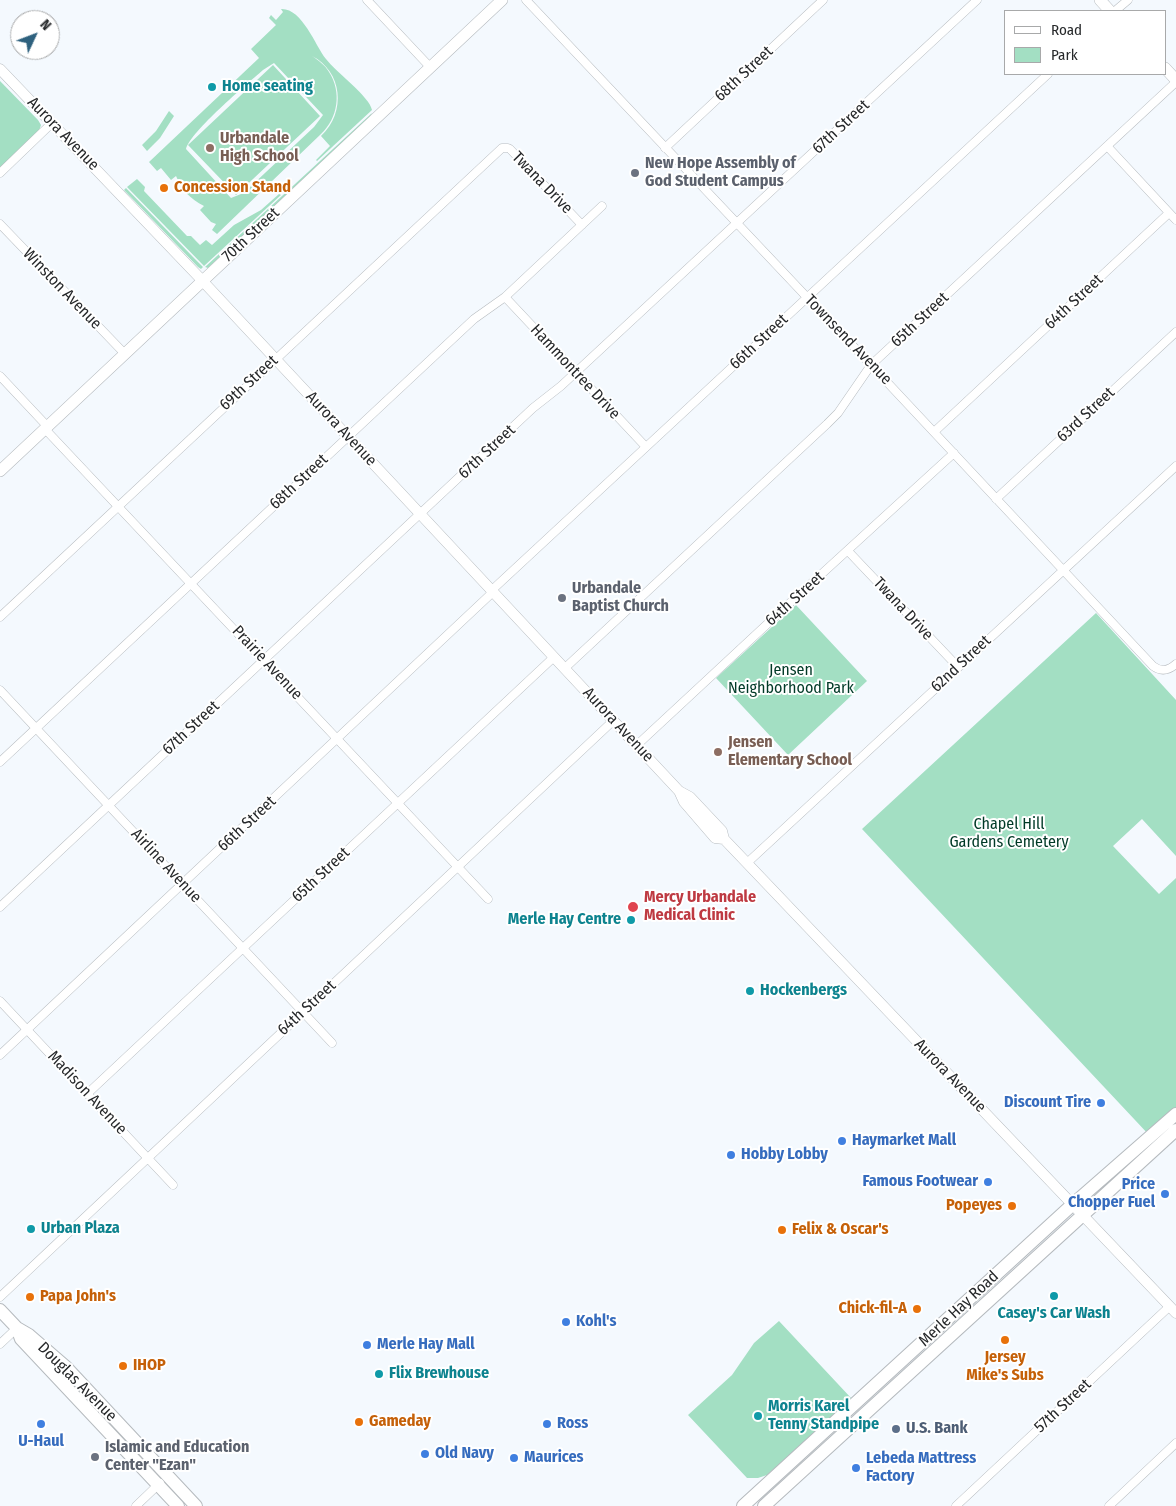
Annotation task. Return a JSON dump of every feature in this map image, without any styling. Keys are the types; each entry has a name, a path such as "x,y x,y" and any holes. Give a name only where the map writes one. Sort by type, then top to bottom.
{"main road":[{"name":"70th Street","path":"0,471 502,0"},
{"path":"1100,0 1109,10"},
{"path":"1166,69 1176,81"},
{"name":"Merle Hay Road","path":"743,1506 1072,1205 1176,1114"},
{"name":"Merle Hay Road","path":"767,1505 1176,1130"},
{"name":"Douglas Avenue","path":"0,1310 17,1328 29,1335 66,1367 196,1506"},
{"name":"Douglas Avenue","path":"17,1328 21,1339 178,1506"}],"street":[{"path":"367,0 430,67"},
{"name":"Townsend Avenue","path":"526,0 736,224 872,365 1153,666 1163,671 1174,666"},
{"name":"68th Street","path":"665,148 823,0"},
{"name":"67th Street","path":"0,907 534,408 576,373 977,0"},
{"path":"1116,10 1128,0"},
{"name":"Aurora Avenue","path":"0,69 202,280 638,745 680,791 684,802 715,838 724,838 1173,1310"},
{"name":"66th Street","path":"0,1055 646,447 1047,75"},
{"name":"65th Street","path":"564,668 827,424 838,413 872,365 1176,81"},
{"path":"0,173 52,123"},
{"path":"1107,146 1176,220"},
{"name":"Twana Drive","path":"500,150 505,147 510,150 582,225"},
{"name":"69th Street","path":"0,617 500,150"},
{"name":"68th Street","path":"0,762 474,319 505,298 602,206"},
{"name":"64th Street","path":"934,432 1169,213"},
{"name":"Winston Avenue","path":"0,224 124,354"},
{"name":"Hammontree Drive","path":"505,298 646,447"},
{"name":"63rd Street","path":"996,499 1176,332"},
{"name":"Prairie Avenue","path":"0,376 119,506 488,898"},
{"name":"64th Street","path":"638,745 785,607 954,453"},
{"name":"62nd Street","path":"747,863 1176,466"},
{"name":"Twana Drive","path":"848,550 958,667"},
{"name":"65th Street","path":"88,1094 554,657"},
{"name":"Airline Avenue","path":"0,690 332,1043"},
{"name":"64th Street","path":"0,1297 614,720"},
{"name":"Madison Avenue","path":"0,1001 173,1185"},
{"name":"57th Street","path":"956,1506 1173,1310"},
{"path":"0,1344 17,1328"},
{"path":"1109,1506 1176,1443"},
{"path":"136,1506 169,1476"},
{"path":"755,1496 767,1505"}],"green space":[{"path":"281,9 289,10 302,21 326,59 365,98 372,110 317,161 330,146 321,136 329,126 335,115 338,93 330,71 312,56 327,69 336,88 336,105 327,128 217,234 212,230 216,224 211,222 200,210 204,206 187,194 176,176 171,180 161,168 157,171 149,162 259,58 251,49 276,25 269,18 271,15 276,20 283,12","holes":["274,63 323,115 314,127 249,188 231,198 186,149 198,131 220,108 263,70"]},
{"path":"273,65 320,116 236,195 188,145"},
{"path":"0,81 41,125 39,131 0,169"},
{"path":"169,111 174,116 160,138 147,151 142,145 156,131"},
{"path":"372,113 370,117 208,268 205,267"},
{"path":"137,179 145,187 144,191 187,236 191,236 200,245 206,240 212,245 234,225 261,210 279,194 281,195 204,266 127,187"},
{"path":"126,188 203,267 201,269 124,190"},
{"name":"Jensen Neighborhood Park","path":"796,605 867,681 788,755 716,678"},
{"name":"Chapel Hill Gardens Cemetery","path":"1096,613 1176,700 1176,856 1142,819 1113,846 1159,894 1176,878 1176,1113 1150,1136 862,829"},
{"path":"779,1321 852,1399 767,1475 758,1478 747,1478 688,1415 732,1375 754,1343"}],"place":[{"name":"Home seating","path":"212,87"},
{"name":"Urbandale High School","path":"210,148"},
{"name":"New Hope Assembly of God Student Campus","path":"635,173"},
{"name":"Concession Stand","path":"164,188"},
{"name":"Urbandale Baptist Church","path":"562,598"},
{"name":"Jensen Elementary School","path":"718,752"},
{"name":"Mercy Urbandale Medical Clinic","path":"633,907"},
{"name":"Merle Hay Centre","path":"631,920"},
{"name":"Hockenbergs","path":"750,991"},
{"name":"Discount Tire","path":"1101,1103"},
{"name":"Haymarket Mall","path":"842,1141"},
{"name":"Hobby Lobby","path":"731,1155"},
{"name":"Famous Footwear","path":"988,1182"},
{"name":"Price Chopper Fuel","path":"1165,1194"},
{"name":"Popeyes","path":"1012,1206"},
{"name":"Urban Plaza","path":"31,1229"},
{"name":"Felix & Oscar's","path":"782,1230"},
{"name":"Casey's Car Wash","path":"1054,1296"},
{"name":"Papa John's","path":"30,1297"},
{"name":"Chick-fil-A","path":"917,1309"},
{"name":"Kohl's","path":"566,1322"},
{"name":"Jersey Mike's Subs","path":"1005,1340"},
{"name":"Merle Hay Mall","path":"367,1345"},
{"name":"IHOP","path":"123,1366"},
{"name":"Flix Brewhouse","path":"379,1374"},
{"name":"Morris Karel Tenny Standpipe","path":"758,1416"},
{"name":"Gameday","path":"359,1422"},
{"name":"U-Haul","path":"41,1424"},
{"name":"Ross","path":"547,1424"},
{"name":"U.S. Bank","path":"896,1429"},
{"name":"Old Navy","path":"425,1454"},
{"name":"Islamic and Education Center \"Ezan\"","path":"95,1457"},
{"name":"Maurices","path":"514,1458"},
{"name":"Lebeda Mattress Factory","path":"856,1468"}]}
